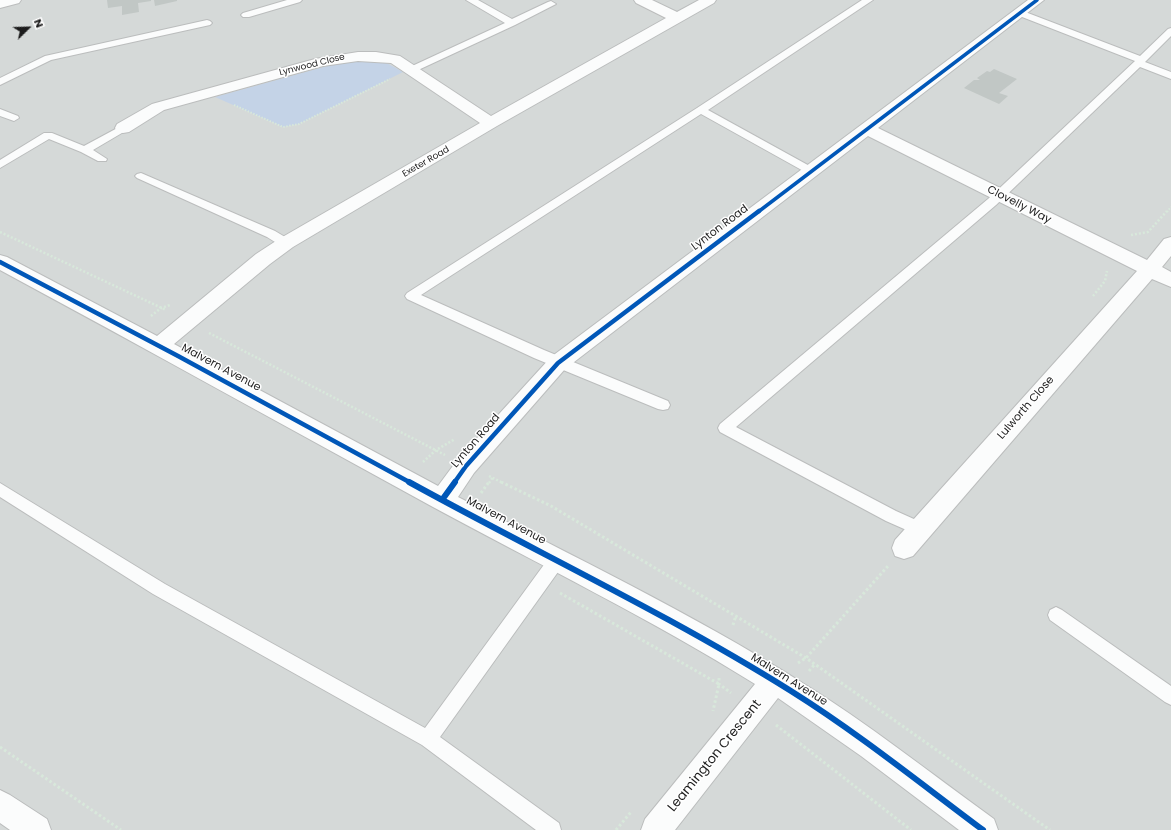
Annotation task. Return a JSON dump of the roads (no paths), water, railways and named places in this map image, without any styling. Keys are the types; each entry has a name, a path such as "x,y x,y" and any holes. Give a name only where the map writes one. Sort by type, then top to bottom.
{"street":[{"path":"0,4 14,0"},
{"path":"640,0 678,18"},
{"name":"Exeter Road","path":"158,346 262,259 286,243 491,123 709,0"},
{"name":"Lynton Road","path":"442,500 466,466 558,363 931,78 1037,0"},
{"name":"Lynwood Close","path":"124,128 158,107 320,62 347,56 378,56 395,59 491,123"},
{"name":"Clovelly Way","path":"867,128 1171,280"},
{"name":"Lulworth Close","path":"904,548 1150,269 1171,243"},
{"name":"Malvern Avenue","path":"0,262 724,650 793,692 871,746 983,830"},
{"name":"Leamington Crescent","path":"656,830 754,709 774,681"},
{"path":"0,805 36,830"}],"lane":[{"path":"246,15 297,0"},
{"path":"471,0 512,23"},
{"path":"663,405 558,363 411,296 701,110 868,0"},
{"path":"412,69 551,4"},
{"path":"1020,13 1171,76"},
{"path":"0,82 48,58 207,23"},
{"path":"920,529 891,516 725,428 999,194 1171,31"},
{"path":"701,110 811,171"},
{"path":"0,112 14,118"},
{"path":"85,150 124,128"},
{"path":"0,165 48,135 85,150 102,159"},
{"path":"141,176 271,234 286,243"},
{"path":"0,489 159,589 428,739 552,830"},
{"path":"428,739 557,560"},
{"path":"1056,615 1171,696"}]}
